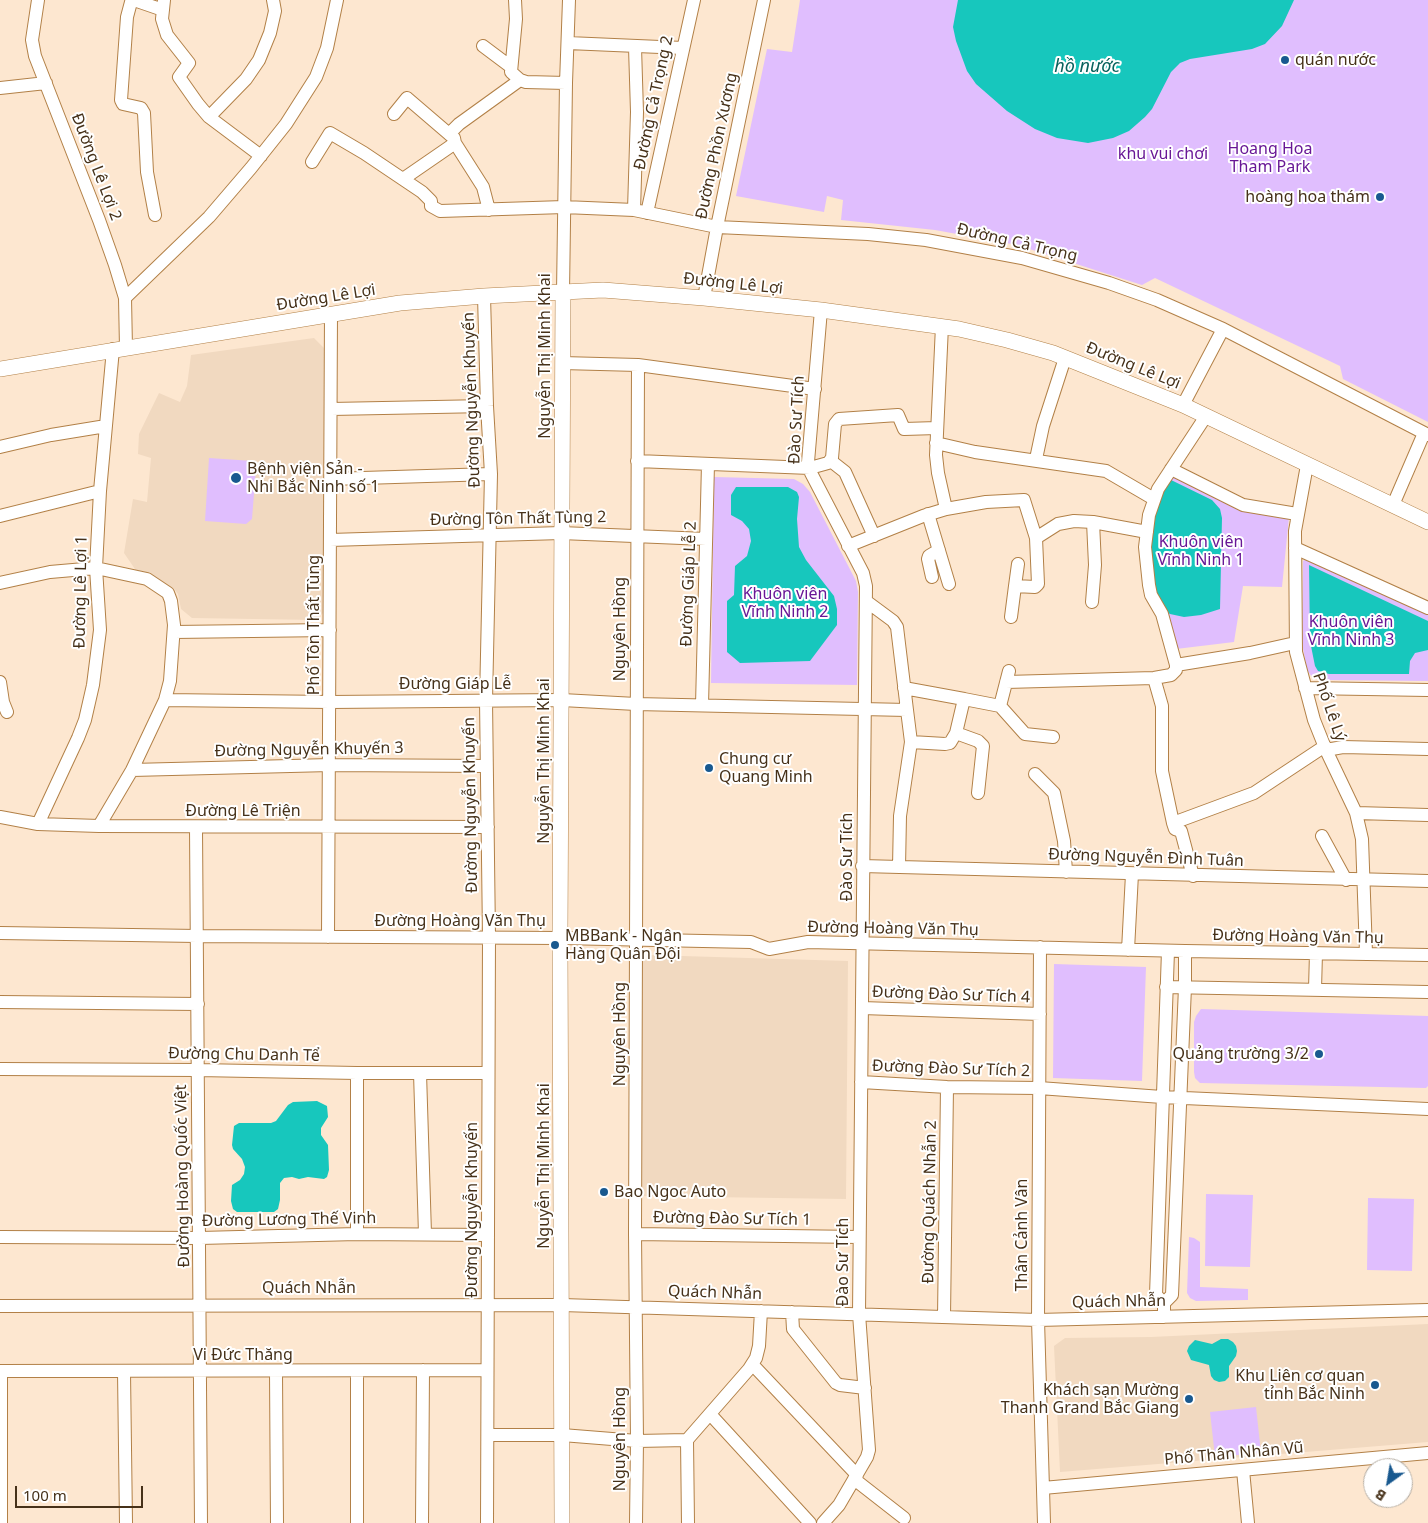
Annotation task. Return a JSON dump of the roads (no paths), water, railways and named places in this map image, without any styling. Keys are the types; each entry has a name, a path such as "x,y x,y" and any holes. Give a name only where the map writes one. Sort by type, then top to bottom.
{"main road":[{"name":"Đường Lê Lợi","path":"0,369 400,303 484,296 602,290 821,310 942,326 1007,340 1065,358 1183,405 1428,522"},
{"name":"Nguyễn Thị Minh Khai","path":"562,1523 560,938 563,292"}],"street":[{"name":"Đường Lê Lợi 2","path":"38,0 32,40 35,56 100,220 125,298 120,349"},
{"path":"156,214 146,172 144,113 141,108 123,104 121,100 127,17 131,2 134,0 164,5 162,19 167,35 189,64 180,77 209,117 260,156"},
{"path":"209,117 246,79 259,60 270,33 275,11 273,0"},
{"path":"125,298 209,217 286,124 316,77 327,48 337,0"},
{"path":"515,0 516,19 511,67 512,72 520,80"},
{"name":"Nguyễn Thị Minh Khai","path":"563,292 569,0"},
{"name":"Đường Cả Trọng 2","path":"641,212 694,0"},
{"name":"Đường Phồn Xương","path":"704,298 764,0"},
{"path":"568,44 683,48"},
{"path":"483,46 511,67"},
{"path":"635,47 641,212"},
{"path":"312,162 330,133 402,179 452,138 465,118 520,80 566,83"},
{"path":"0,88 46,83"},
{"path":"394,114 407,98 452,138 483,187 489,210"},
{"name":"Đường Cả Trọng","path":"402,179 428,197 434,209 448,212 564,207 641,212 717,227 882,235 926,240 991,251 1051,265 1157,300 1223,329 1426,434"},
{"name":"Đường Nguyễn Khuyến","path":"484,296 491,474 486,700 489,937 487,1523"},
{"name":"Đào Sư Tích","path":"821,310 808,462 864,578 866,601 859,1314 869,1450 856,1477 839,1505 823,1523"},
{"name":"Phố Tôn Thất Tùng","path":"328,937 331,314"},
{"path":"942,326 936,443 937,465 946,508"},
{"path":"1183,405 1223,329"},
{"name":"Đường Lê Lợi 1","path":"38,824 85,720 93,685 100,630 96,568 100,491 106,426 120,349"},
{"path":"1036,460 1043,426 1065,358"},
{"path":"562,363 638,365 815,389"},
{"name":"Nguyên Hồng","path":"636,1523 638,1441 635,1234 638,365"},
{"path":"331,409 487,406"},
{"path":"831,461 834,424 839,419 898,415 904,428 937,428"},
{"path":"1000,706 1007,677 1154,678 1172,674 1176,670 1162,614 1151,595 1145,547 1149,515 1154,499 1171,469 1206,416"},
{"path":"0,447 51,435 106,426"},
{"path":"1393,506 1426,434"},
{"path":"936,443 975,452 1106,471 1154,499"},
{"path":"638,462 810,468 831,461"},
{"path":"831,461 845,472 874,536"},
{"name":"Đường Giáp Lễ 2","path":"702,705 708,464"},
{"name":"Phố Lê Lý","path":"1307,465 1297,514 1295,643 1305,688 1326,748 1356,813 1362,839 1366,954"},
{"path":"1171,469 1243,505 1297,514"},
{"path":"331,479 491,474"},
{"path":"0,516 100,491"},
{"path":"848,546 946,508 986,502 1024,500 1036,538 1037,587 1015,586"},
{"path":"928,514 949,584"},
{"path":"1036,538 1062,522 1074,521 1093,522 1147,532"},
{"path":"1092,602 1095,565 1093,522"},
{"name":"Đường Tôn Thất Tùng 2","path":"330,540 561,533 706,539"},
{"path":"1295,548 1428,608"},
{"path":"932,577 928,559 929,556 939,550"},
{"path":"1011,617 1018,564"},
{"path":"0,583 50,572 96,568 147,578 168,593 171,601 174,632 170,681 165,700 132,770 99,826"},
{"path":"866,601 897,627 911,742 900,816 899,867"},
{"path":"174,632 330,630"},
{"path":"1176,666 1295,643"},
{"path":"1154,678 1162,706 1162,771 1174,830 1181,831 1193,876"},
{"path":"0,682 3,702 7,712"},
{"path":"904,688 1000,706 1025,734 1053,737"},
{"path":"1305,688 1428,690"},
{"path":"911,742 945,744 953,739 964,699"},
{"name":"Đường Giáp Lễ","path":"165,700 330,702 562,700 636,704 907,710"},
{"path":"956,733 978,741 983,746 978,793"},
{"path":"1173,823 1254,793 1326,748 1428,748"},
{"name":"Đường Nguyễn Khuyến 3","path":"132,770 330,765 486,766"},
{"path":"1036,774 1054,793 1064,841 1066,872"},
{"path":"1356,813 1428,815"},
{"name":"Đường Lê Triện","path":"0,817 38,824 196,828 488,827"},
{"name":"Đường Hoàng Quốc Việt","path":"196,828 201,1523"},
{"path":"1322,836 1346,880"},
{"name":"Đường Nguyễn Đình Tuân","path":"862,866 1364,881 1428,881"},
{"path":"1128,950 1132,874"},
{"name":"Đường Hoàng Văn Thụ","path":"0,933 636,939 750,942 770,949 808,942 1428,955"},
{"name":"Thân Cảnh Vân","path":"1040,947 1038,1320 1044,1523"},
{"path":"1164,1317 1164,1303 1156,1295 1168,951"},
{"path":"1164,1303 1172,1295 1185,951"},
{"path":"1315,989 1316,953"},
{"path":"1166,987 1428,992"},
{"path":"0,1002 198,1004"},
{"name":"Đường Đào Sư Tích 4","path":"862,1008 1040,1014"},
{"name":"Đường Chu Danh Tể","path":"0,1069 488,1073"},
{"path":"357,1073 357,1234"},
{"path":"420,1073 425,1234"},
{"name":"Đường Đào Sư Tích 2","path":"861,1082 948,1087 1039,1088 1179,1098 1428,1109"},
{"name":"Đường Quách Nhẫn 2","path":"944,1317 948,1087"},
{"name":"Đường Lương Thế Vinh","path":"0,1237 200,1238 357,1234 488,1235"},
{"name":"Đường Đào Sư Tích 1","path":"635,1234 859,1237"},
{"name":"Quách Nhẫn","path":"0,1306 562,1305 1038,1320 1428,1310"},
{"path":"688,1523 687,1440 756,1358 759,1346 761,1311"},
{"path":"792,1312 793,1329 836,1383 865,1388"},
{"path":"752,1364 856,1477 903,1521"},
{"name":"Vi Đức Thăng","path":"1,1371 124,1372 201,1370 276,1372 487,1370"},
{"path":"422,1523 423,1370"},
{"path":"1,1371 1,1523"},
{"path":"356,1523 357,1371"},
{"path":"124,1372 126,1523"},
{"path":"276,1372 277,1523"},
{"path":"710,1414 810,1523"},
{"path":"488,1435 562,1435 638,1441 687,1440"},
{"name":"Phố Thân Nhân Vũ","path":"1043,1488 1428,1453"},
{"path":"1243,1470 1248,1523"}],"water":[{"name":"hồ nước","path":"958,0 1294,0 1282,26 1265,44 1252,49 1190,59 1180,63 1171,72 1152,109 1129,131 1113,138 1088,143 1057,138 1035,129 1007,111 976,84 967,71 953,27"},
{"path":"1169,479 1212,500 1220,509 1222,518 1220,609 1201,615 1184,617 1170,614 1160,607 1148,553 1155,508"},
{"path":"736,487 788,487 797,492 799,497 797,519 799,547 806,560 834,596 837,609 837,625 810,661 740,663 727,652 727,601 734,595 735,566 747,556 751,541 749,529 742,521 731,515 731,495"},
{"name":"Khuôn viên Vĩnh Ninh 3","path":"1309,565 1428,621 1428,650 1415,653 1410,661 1409,674 1329,674 1318,671 1315,666 1310,641"},
{"path":"317,1101 327,1106 328,1117 321,1128 321,1135 328,1145 329,1170 327,1177 324,1179 308,1177 299,1179 292,1177 284,1178 280,1183 278,1209 274,1212 237,1212 233,1209 231,1201 232,1185 240,1180 244,1174 245,1167 242,1159 233,1149 234,1126 239,1123 271,1123 276,1121 288,1105 293,1102"},
{"path":"1221,1339 1228,1339 1233,1342 1237,1351 1229,1366 1229,1377 1225,1381 1219,1382 1211,1376 1209,1365 1191,1360 1187,1351 1195,1340 1212,1344"}],"place":[{"name":"quán nước","path":"1285,60"},
{"name":"hoàng hoa thám","path":"1380,197"},
{"name":"Bệnh viện Sản - Nhi Bắc Ninh số 1","path":"236,478"},
{"name":"Chung cư Quang Minh","path":"709,768"},
{"name":"MBBank - Ngân Hàng Quân Đội","path":"555,945"},
{"name":"Quảng trường 3/2","path":"1319,1054"},
{"name":"Bao Ngoc Auto","path":"604,1192"},
{"name":"Khu Liên cơ quan tỉnh Bắc Ninh","path":"1375,1385"},
{"name":"Khách sạn Mường Thanh Grand Bắc Giang","path":"1189,1399"}],"park label":[{"name":"khu vui chơi","path":"1163,154"},
{"name":"Hoang Hoa Tham Park","path":"1270,158"},
{"name":"Khuôn viên Vĩnh Ninh 1","path":"1201,551"},
{"name":"Khuôn viên Vĩnh Ninh 2","path":"785,603"}]}
